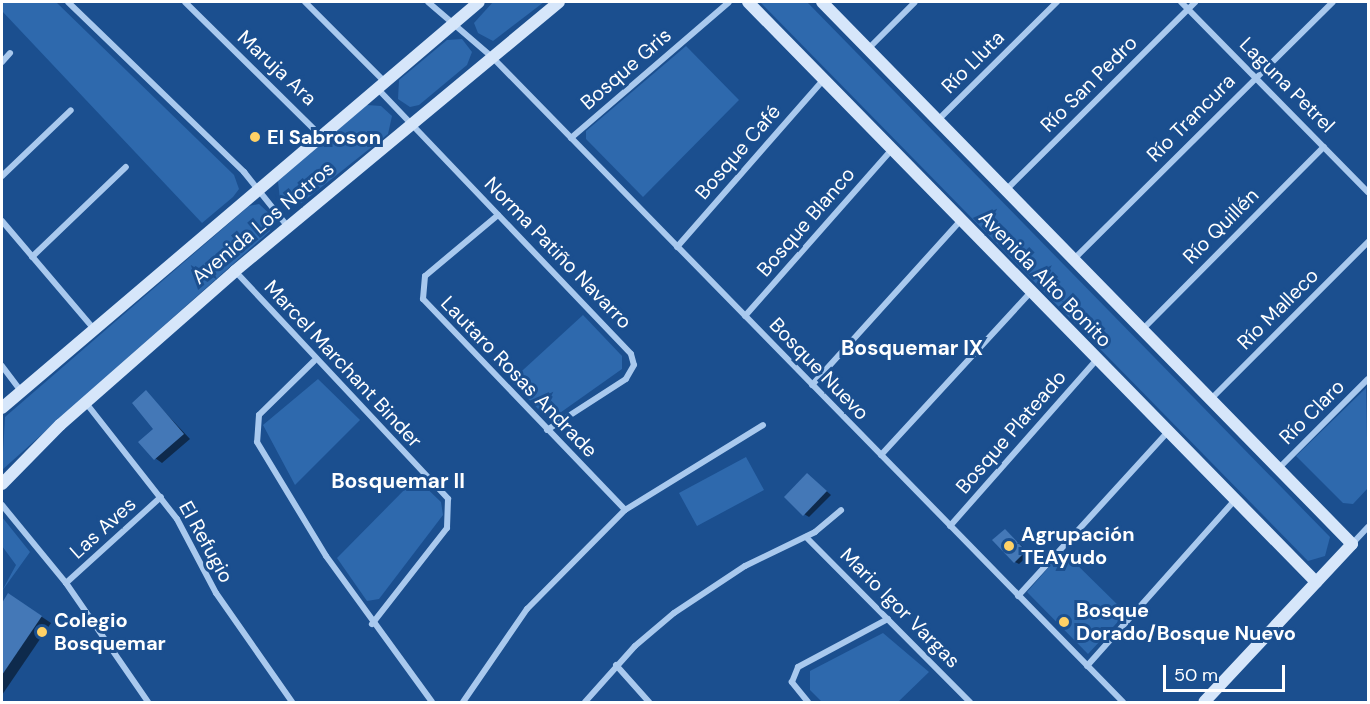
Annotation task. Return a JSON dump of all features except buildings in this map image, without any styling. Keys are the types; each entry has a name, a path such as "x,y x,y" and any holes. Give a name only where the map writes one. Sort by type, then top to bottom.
{"street":[{"path":"70,4 79,2"},
{"name":"Maruja Ara","path":"185,2 319,134"},
{"name":"Norma Patiño Navarro","path":"305,2 379,84 412,126 633,359 626,379 547,430"},
{"name":"Bosque Nuevo","path":"428,2 493,58 1122,702"},
{"name":"Avenida Los Notros","path":"2,408 256,187 479,2"},
{"name":"Avenida Los Notros","path":"2,484 85,403 288,226 412,126 559,2"},
{"name":"Bosque Gris","path":"572,138 729,2"},
{"name":"Avenida Alto Bonito","path":"748,2 1316,582"},
{"name":"Avenida Alto Bonito","path":"822,2 1352,544"},
{"path":"868,49 915,2"},
{"name":"Río Lluta","path":"938,120 1057,2"},
{"name":"Laguna Petrel","path":"1181,2 1368,192"},
{"name":"Río San Pedro","path":"1006,190 1195,2"},
{"name":"Río Trancura","path":"1074,259 1333,2"},
{"path":"70,4 256,187 288,226"},
{"path":"2,62 10,53"},
{"name":"Bosque Café","path":"677,247 824,79"},
{"path":"2,176 71,110"},
{"name":"Río Quillén","path":"1142,330 1324,147"},
{"name":"Bosque Blanco","path":"745,316 892,149"},
{"path":"32,257 126,167"},
{"name":"Lautaro Rosas Andrade","path":"498,215 425,276 421,292 547,430 625,510"},
{"path":"812,385 961,220"},
{"path":"2,221 94,329"},
{"name":"Río Malleco","path":"1211,399 1368,242"},
{"name":"Marcel Marchant Binder","path":"235,272 314,361 450,506 447,528 372,624"},
{"path":"881,455 1031,292"},
{"name":"Bosque Plateado","path":"950,526 1097,359"},
{"path":"314,361 259,415 255,436 372,624 432,702"},
{"path":"2,366 21,391"},
{"name":"Río Claro","path":"1278,469 1368,379"},
{"name":"El Refugio","path":"85,403 161,497 221,602 292,702"},
{"path":"463,702 516,622 625,510 763,425"},
{"path":"1018,596 1168,432"},
{"name":"Las Aves","path":"66,583 161,497"},
{"path":"1087,666 1235,500"},
{"path":"2,506 66,583 148,702"},
{"path":"585,702 616,666 709,588 806,537 841,510"},
{"path":"1204,702 1368,527"},
{"name":"Mario Igor Vargas","path":"806,537 970,702"},
{"path":"808,702 792,682 798,667 888,620"},
{"path":"616,666 649,702"}],"shaded area":[{"path":"2,2 56,2 234,175 239,189 233,197 202,223 2,11"},
{"path":"493,2 544,2 493,41 478,33 474,23"},
{"path":"760,2 807,2 1330,537 1325,556 1308,561"},
{"path":"462,39 472,52 467,65 419,105 410,107 398,99 399,80 447,40"},
{"path":"686,46 739,100 643,197 586,139 586,131"},
{"path":"367,105 381,106 392,116 388,134 299,205 280,200 278,181"},
{"path":"259,204 273,217 270,231 2,470 5,417 249,206"},
{"path":"583,315 622,356 622,369 557,415 544,415 511,381"},
{"path":"318,379 360,420 295,485 263,425"},
{"path":"1366,388 1368,488 1353,504 1343,503 1296,456"},
{"path":"746,457 764,490 697,526 679,493"},
{"path":"416,478 441,502 443,515 379,599 367,601 337,558"},
{"path":"2,517 30,552 2,591 16,565 2,546"},
{"path":"1063,551 1126,613 1088,654 1027,592"},
{"path":"883,633 929,672 898,702 822,702 810,690 810,671"}],"place":[{"name":"El Sabroson","path":"255,137"},
{"name":"Agrupación TEAyudo","path":"1009,546"},
{"name":"Bosque Dorado/Bosque Nuevo","path":"1064,622"},
{"name":"Colegio Bosquemar","path":"42,632"}],"district":[{"name":"Bosquemar IX","path":"912,348"},
{"name":"Bosquemar II","path":"398,481"}]}
